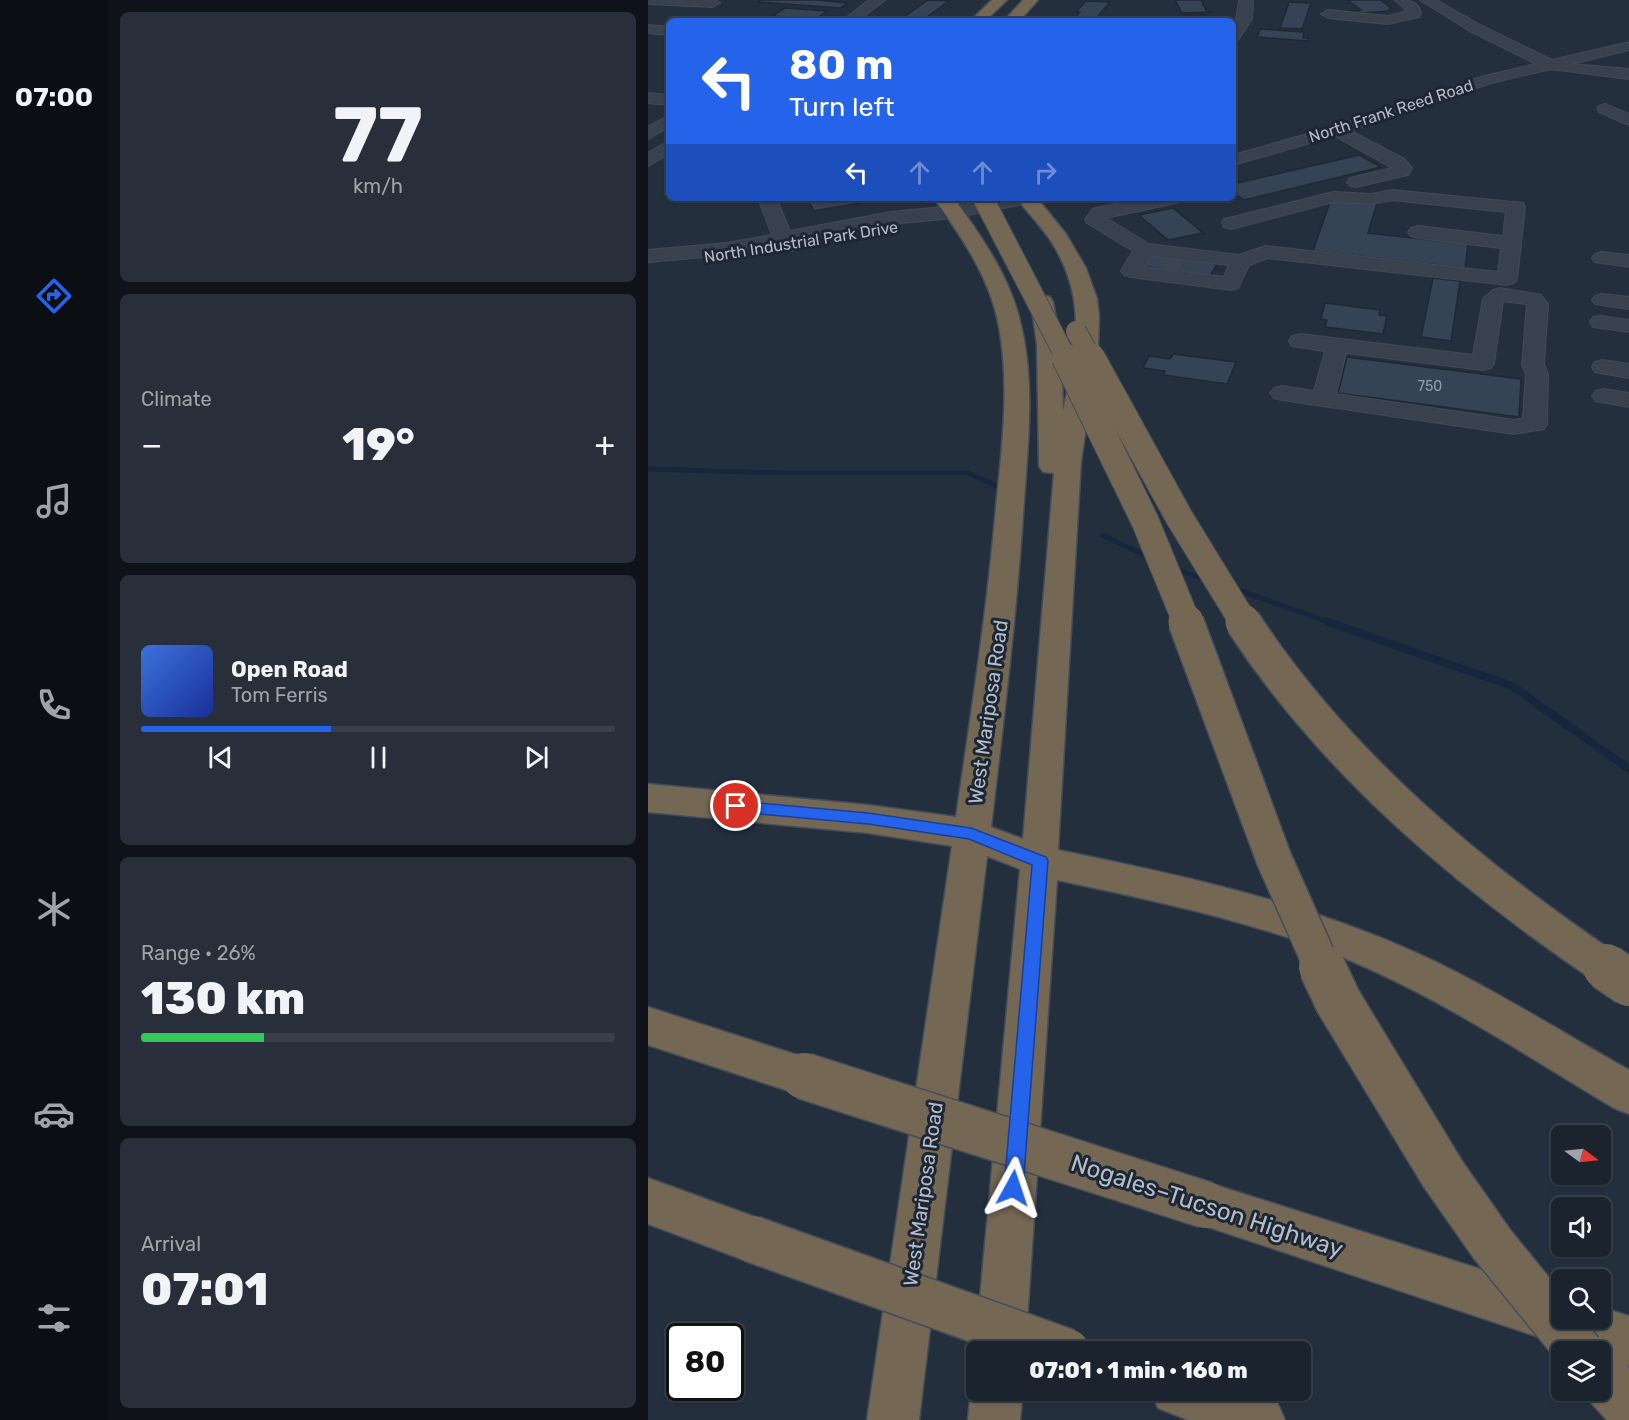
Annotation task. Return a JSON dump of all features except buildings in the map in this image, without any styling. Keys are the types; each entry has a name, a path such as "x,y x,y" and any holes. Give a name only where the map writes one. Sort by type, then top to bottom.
{"highway":[{"path":"980,18 1000,0"},
{"path":"1003,18 1019,0"},
{"path":"1014,18 1031,0"},
{"path":"1034,18 1046,4"},
{"path":"1004,201 1199,551 1246,626 1279,672 1319,721 1387,795 1448,850 1524,909 1629,983"},
{"path":"1031,201 1054,228 1070,257 1084,295 1088,316 1084,363 1060,446"},
{"path":"962,204 990,211 1002,218 1021,251 1040,295 1049,345 1060,446 1062,559 1001,1341"},
{"path":"962,204 1098,421 1145,521 1202,662 1274,859 1303,928 1338,1001 1388,1087 1449,1182 1492,1244 1571,1341"},
{"name":"West Mariposa Road","path":"893,1420 999,631 1016,445 1018,382 1010,325 998,286 962,204"},
{"path":"648,798 868,819 971,834 1040,861 1187,892 1248,908 1349,943 1443,985 1629,1093"},
{"name":"Nogales–Tucson Highway","path":"648,1026 1629,1341"},
{"path":"648,1201 1036,1341"},
{"path":"1611,1386 1629,1405"},
{"path":"994,1420 996,1401"},
{"path":"1206,1401 1259,1420"}],"street":[{"path":"648,0 713,3"},
{"path":"853,18 878,0"},
{"path":"1236,33 1245,19 1246,0"},
{"path":"1406,3 1430,2 1511,46 1550,64"},
{"path":"1328,14 1345,12 1399,19 1414,14 1406,3"},
{"path":"648,29 666,30"},
{"name":"North Frank Reed Road","path":"1236,159 1336,130 1486,80 1629,46"},
{"path":"1599,52 1629,61"},
{"name":"North Frank Reed Road","path":"1550,64 1629,74"},
{"path":"1605,109 1629,120"},
{"path":"648,134 666,122"},
{"path":"1259,213 1402,171 1403,168 1398,163 1336,130"},
{"path":"1345,151 1367,146"},
{"path":"650,158 666,148"},
{"path":"1236,175 1255,171"},
{"path":"1159,201 1100,213 1094,219 1144,249 1131,272 1171,264 1194,274 1231,284 1241,261 1266,252 1507,279 1516,207 1392,195 1371,199 1334,197 1225,218"},
{"path":"768,201 785,243"},
{"name":"North Industrial Park Drive","path":"648,257 723,256 962,204 995,201"},
{"path":"1418,232 1513,233"},
{"path":"1298,237 1308,243 1305,256"},
{"path":"1629,243 1603,249 1629,261"},
{"path":"1602,300 1629,303"},
{"path":"1601,322 1629,326"},
{"path":"1282,393 1528,427 1534,424 1537,415 1510,367 1300,341"},
{"path":"1323,399 1337,346"},
{"path":"1602,367 1629,371"},
{"path":"1604,396 1629,400"}],"waterway":[{"path":"648,469 785,473 968,473 999,487"},
{"path":"1102,535 1151,558"},
{"path":"1172,568 1207,580"},
{"path":"1232,588 1332,623"},
{"path":"1328,622 1512,686 1629,769"}],"tunnel":[{"path":"1167,270 1175,257"}],"route":[{"path":"736,806 868,819 971,834 1040,861 1013,1188"}]}
